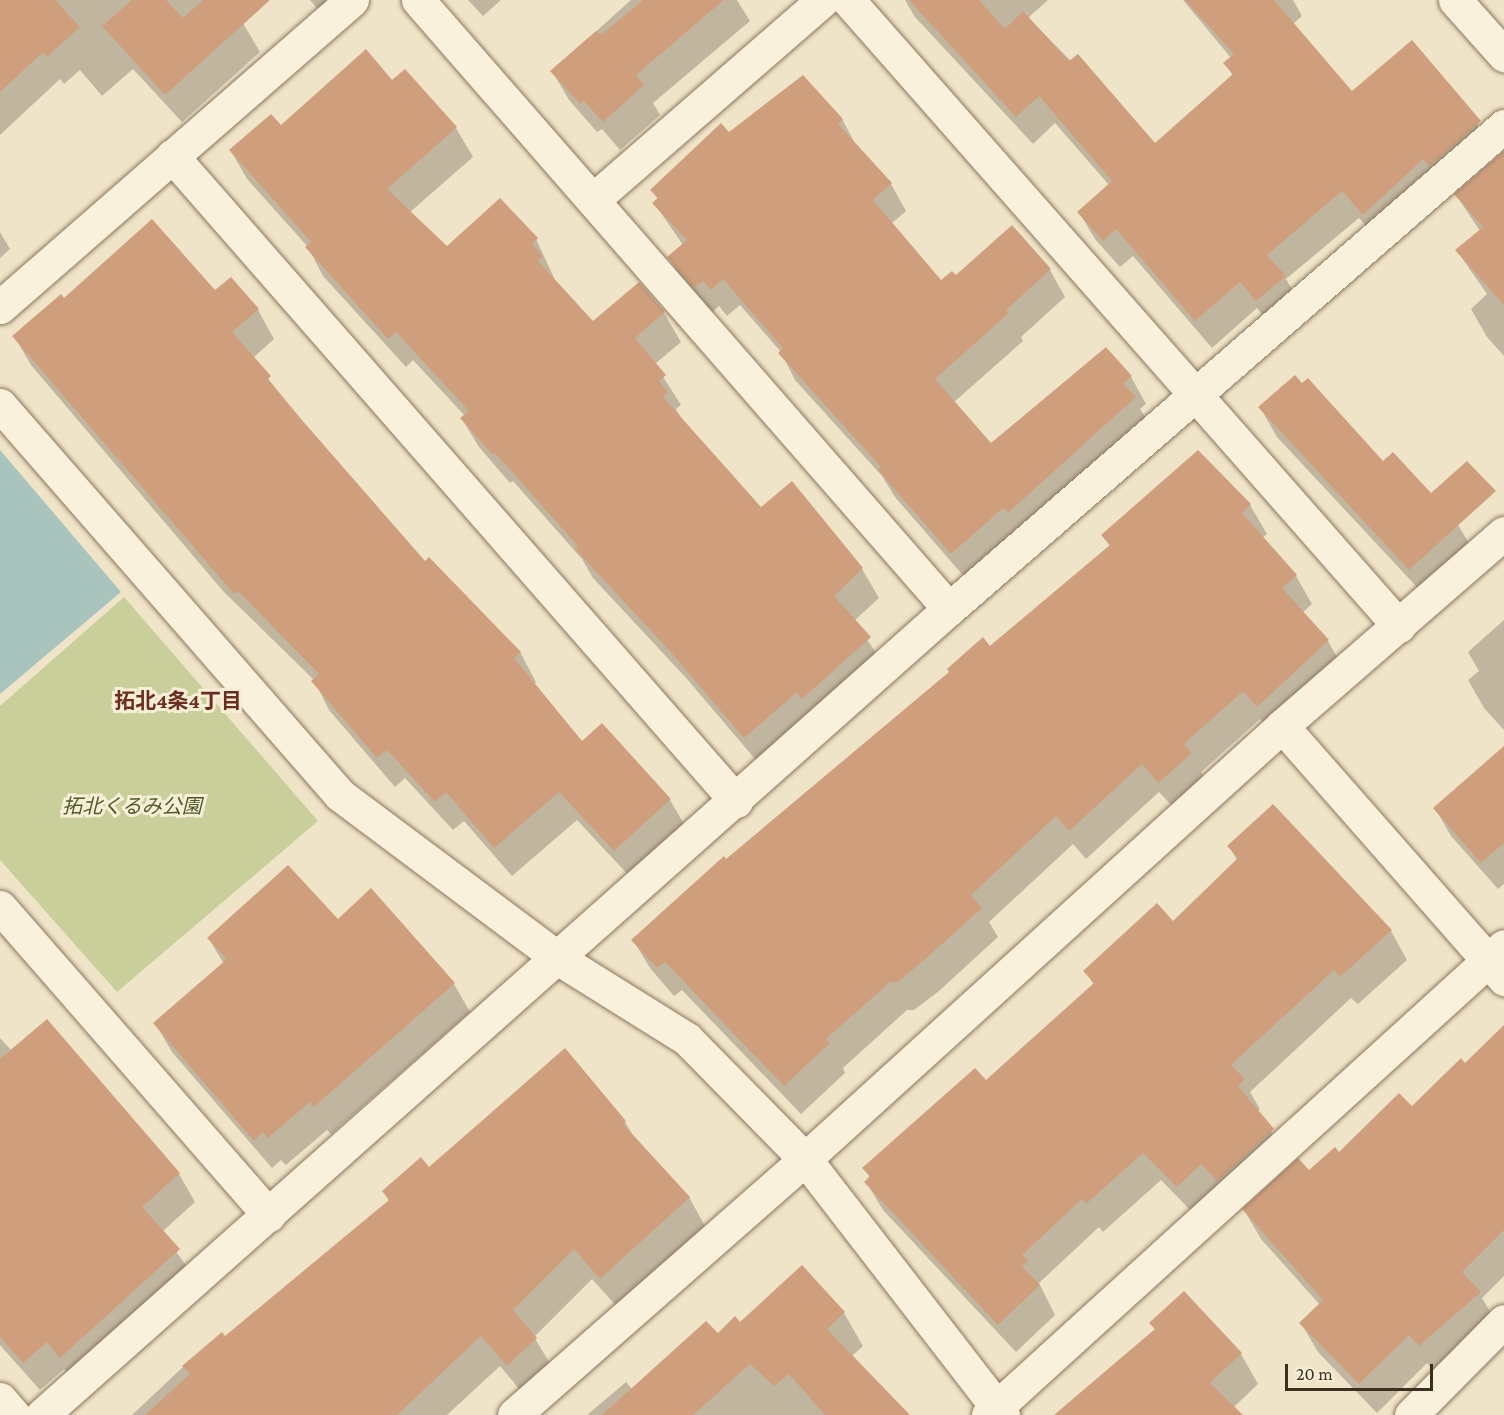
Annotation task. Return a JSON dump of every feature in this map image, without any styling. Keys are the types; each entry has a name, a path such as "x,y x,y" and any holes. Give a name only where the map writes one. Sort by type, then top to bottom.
{"street":[{"path":"0,307 352,0"},
{"path":"418,0 594,199 949,609"},
{"path":"594,199 823,0"},
{"path":"848,0 1399,626"},
{"path":"1455,0 1504,55"},
{"path":"42,1415 559,959 949,609 1504,126"},
{"path":"172,156 736,801"},
{"path":"0,405 340,795 559,959 687,1040 805,1159 996,1412 1499,962 1282,726"},
{"path":"514,1415 805,1159 1282,726 1504,533"},
{"path":"0,907 269,1215"},
{"path":"1411,1415 1504,1321"},
{"path":"0,1399 14,1415"}],"green space":[{"name":"拓北くるみ公園","path":"124,597 318,821 117,992 0,860 0,706"}],"water":[{"path":"0,450 121,592 0,694"}],"building":[{"path":"0,0 55,0 80,27 47,57 43,52 0,92"},
{"path":"132,0 166,0 183,18 203,0 270,0 165,95 102,26"},
{"path":"643,0 724,0 636,75 644,85 603,122 584,101 580,104 550,71 596,31 601,35"},
{"path":"909,0 979,0 1005,29 1023,11 1069,61 1078,54 1155,143 1233,74 1223,63 1234,54 1185,0 1274,0 1352,91 1412,40 1481,121 1429,166 1423,159 1363,215 1342,191 1267,255 1286,276 1256,301 1240,282 1195,321 1116,229 1103,241 1077,212 1112,181 1039,96 1016,117"},
{"path":"366,49 392,80 405,69 457,127 387,189 447,246 500,198 538,238 532,244 543,257 538,261 593,321 639,282 665,312 635,338 666,375 659,381 668,392 663,397 761,507 792,481 863,568 834,596 871,637 802,699 797,692 744,738 669,650 575,549 578,546 495,453 493,455 460,418 469,411 396,332 388,339 305,247 311,242 229,150 271,114 281,125"},
{"path":"803,75 843,119 838,124 892,183 873,200 941,280 952,271 956,275 1012,225 1051,269 1006,310 1009,313 935,379 991,443 1106,347 1132,376 1123,384 1136,397 1008,513 1003,508 951,554 878,470 881,467 778,353 783,348 723,279 711,290 703,281 694,288 667,257 687,240 652,203 658,198 650,190 721,123 729,132"},
{"path":"1504,151 1504,305 1455,250 1483,227 1454,194"},
{"path":"152,219 215,290 231,277 259,309 232,332 271,376 268,379 301,419 425,561 429,557 521,652 514,658 582,741 602,723 671,799 614,851 559,792 494,848 446,792 435,802 387,750 377,758 311,681 319,674 238,591 234,594 12,336 61,294 64,298"},
{"path":"1295,375 1302,383 1308,378 1383,461 1393,452 1431,493 1467,461 1496,491 1409,570 1258,407"},
{"path":"1198,450 1251,504 1242,513 1297,575 1282,588 1329,640 1257,707 1243,691 1184,744 1192,753 1158,783 1142,764 1069,831 1056,816 971,895 982,908 922,962 898,982 890,982 826,1039 830,1043 784,1086 665,962 657,968 631,940 724,856 726,859 949,672 947,669 983,637 990,646 1110,545 1101,535"},
{"path":"1504,746 1504,843 1481,863 1433,808"},
{"path":"1273,804 1392,930 1340,977 1334,970 1231,1065 1245,1079 1238,1086 1274,1129 1217,1181 1201,1164 1177,1187 1143,1153 1086,1204 1082,1199 1022,1255 1028,1261 1022,1266 1040,1285 998,1325 864,1182 870,1176 862,1168 975,1068 986,1080 1094,983 1083,971 1157,903 1173,921 1238,858 1227,846"},
{"path":"288,865 338,919 371,888 455,983 314,1107 310,1102 268,1138 263,1132 254,1141 153,1023 227,959 207,938"},
{"path":"47,1019 180,1173 142,1207 180,1249 60,1358 47,1342 23,1363 0,1337 0,1059"},
{"path":"1504,1025 1504,1230 1462,1272 1481,1292 1419,1346 1409,1335 1359,1384 1299,1323 1323,1300 1242,1209 1298,1158 1309,1170 1335,1147 1339,1152 1399,1093 1412,1106 1461,1058 1465,1063"},
{"path":"565,1048 626,1121 623,1124 690,1197 600,1279 574,1249 513,1310 537,1338 507,1366 481,1336 397,1415 145,1415 190,1374 182,1366 222,1332 225,1336 389,1200 382,1191 421,1157 429,1167"},
{"path":"802,1265 845,1312 827,1329 910,1415 825,1415 789,1374 774,1386 750,1364 693,1415 602,1415 706,1321 718,1333 735,1316 740,1322"},
{"path":"1184,1291 1242,1353 1210,1383 1243,1415 1054,1415 1155,1329 1149,1323"}],"district":[{"name":"拓北4条4丁目","path":"178,701"}]}
